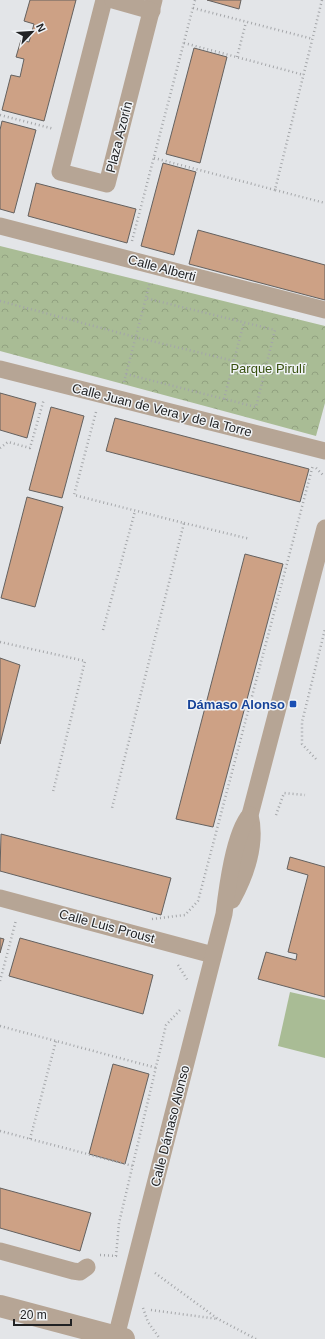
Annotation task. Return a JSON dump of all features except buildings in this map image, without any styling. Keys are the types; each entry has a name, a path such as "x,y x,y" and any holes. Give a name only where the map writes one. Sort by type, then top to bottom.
{"street":[{"name":"Plaza Azorín","path":"104,0 60,172 107,184 153,6 113,0"},
{"name":"Calle Alberti","path":"0,226 325,310"},
{"name":"Calle Juan de Vera y de la Torre","path":"0,368 325,451"},
{"name":"Calle Dámaso Alonso","path":"120,1338 224,914 227,891 240,833 244,822 250,814 325,528"},
{"name":"Calle Luis Proust","path":"0,898 213,955"},
{"path":"1,1256 80,1272 87,1267"},
{"path":"0,1306 120,1338"}],"path":[{"path":"131,245 196,0"},
{"path":"275,190 322,0"},
{"path":"193,8 313,39"},
{"path":"237,57 246,22"},
{"path":"184,43 304,75"},
{"path":"0,115 70,132"},
{"path":"154,158 325,203"},
{"path":"123,385 150,280"},
{"path":"126,374 256,407 275,330 145,298"},
{"path":"0,301 135,337 234,361"},
{"path":"224,399 244,322"},
{"path":"0,448 8,442 30,448 45,396"},
{"path":"97,407 74,495 250,539"},
{"path":"150,919 185,915 198,901 313,465"},
{"path":"103,630 135,511"},
{"path":"112,808 184,523"},
{"path":"316,759 302,744 302,722 325,629"},
{"path":"0,642 85,661 53,792"},
{"path":"276,815 284,793 305,795"},
{"path":"11,918 23,921"},
{"path":"0,981 16,919"},
{"path":"174,962 181,967 189,981 187,988"},
{"path":"87,1267 96,1255 116,1256 119,1223 166,1025 181,1009"},
{"path":"0,1026 157,1068"},
{"path":"30,1139 56,1041"},
{"path":"0,1131 133,1166"},
{"path":"155,1273 218,1319 256,1339"},
{"path":"151,1310 218,1319"}],"green space":[{"name":"Parque Pirulí","path":"0,246 325,326 325,403 316,436 0,351"},
{"path":"290,992 325,1000 325,1058 278,1046"}],"place":[{"name":"Dámaso Alonso","path":"293,704"}]}
